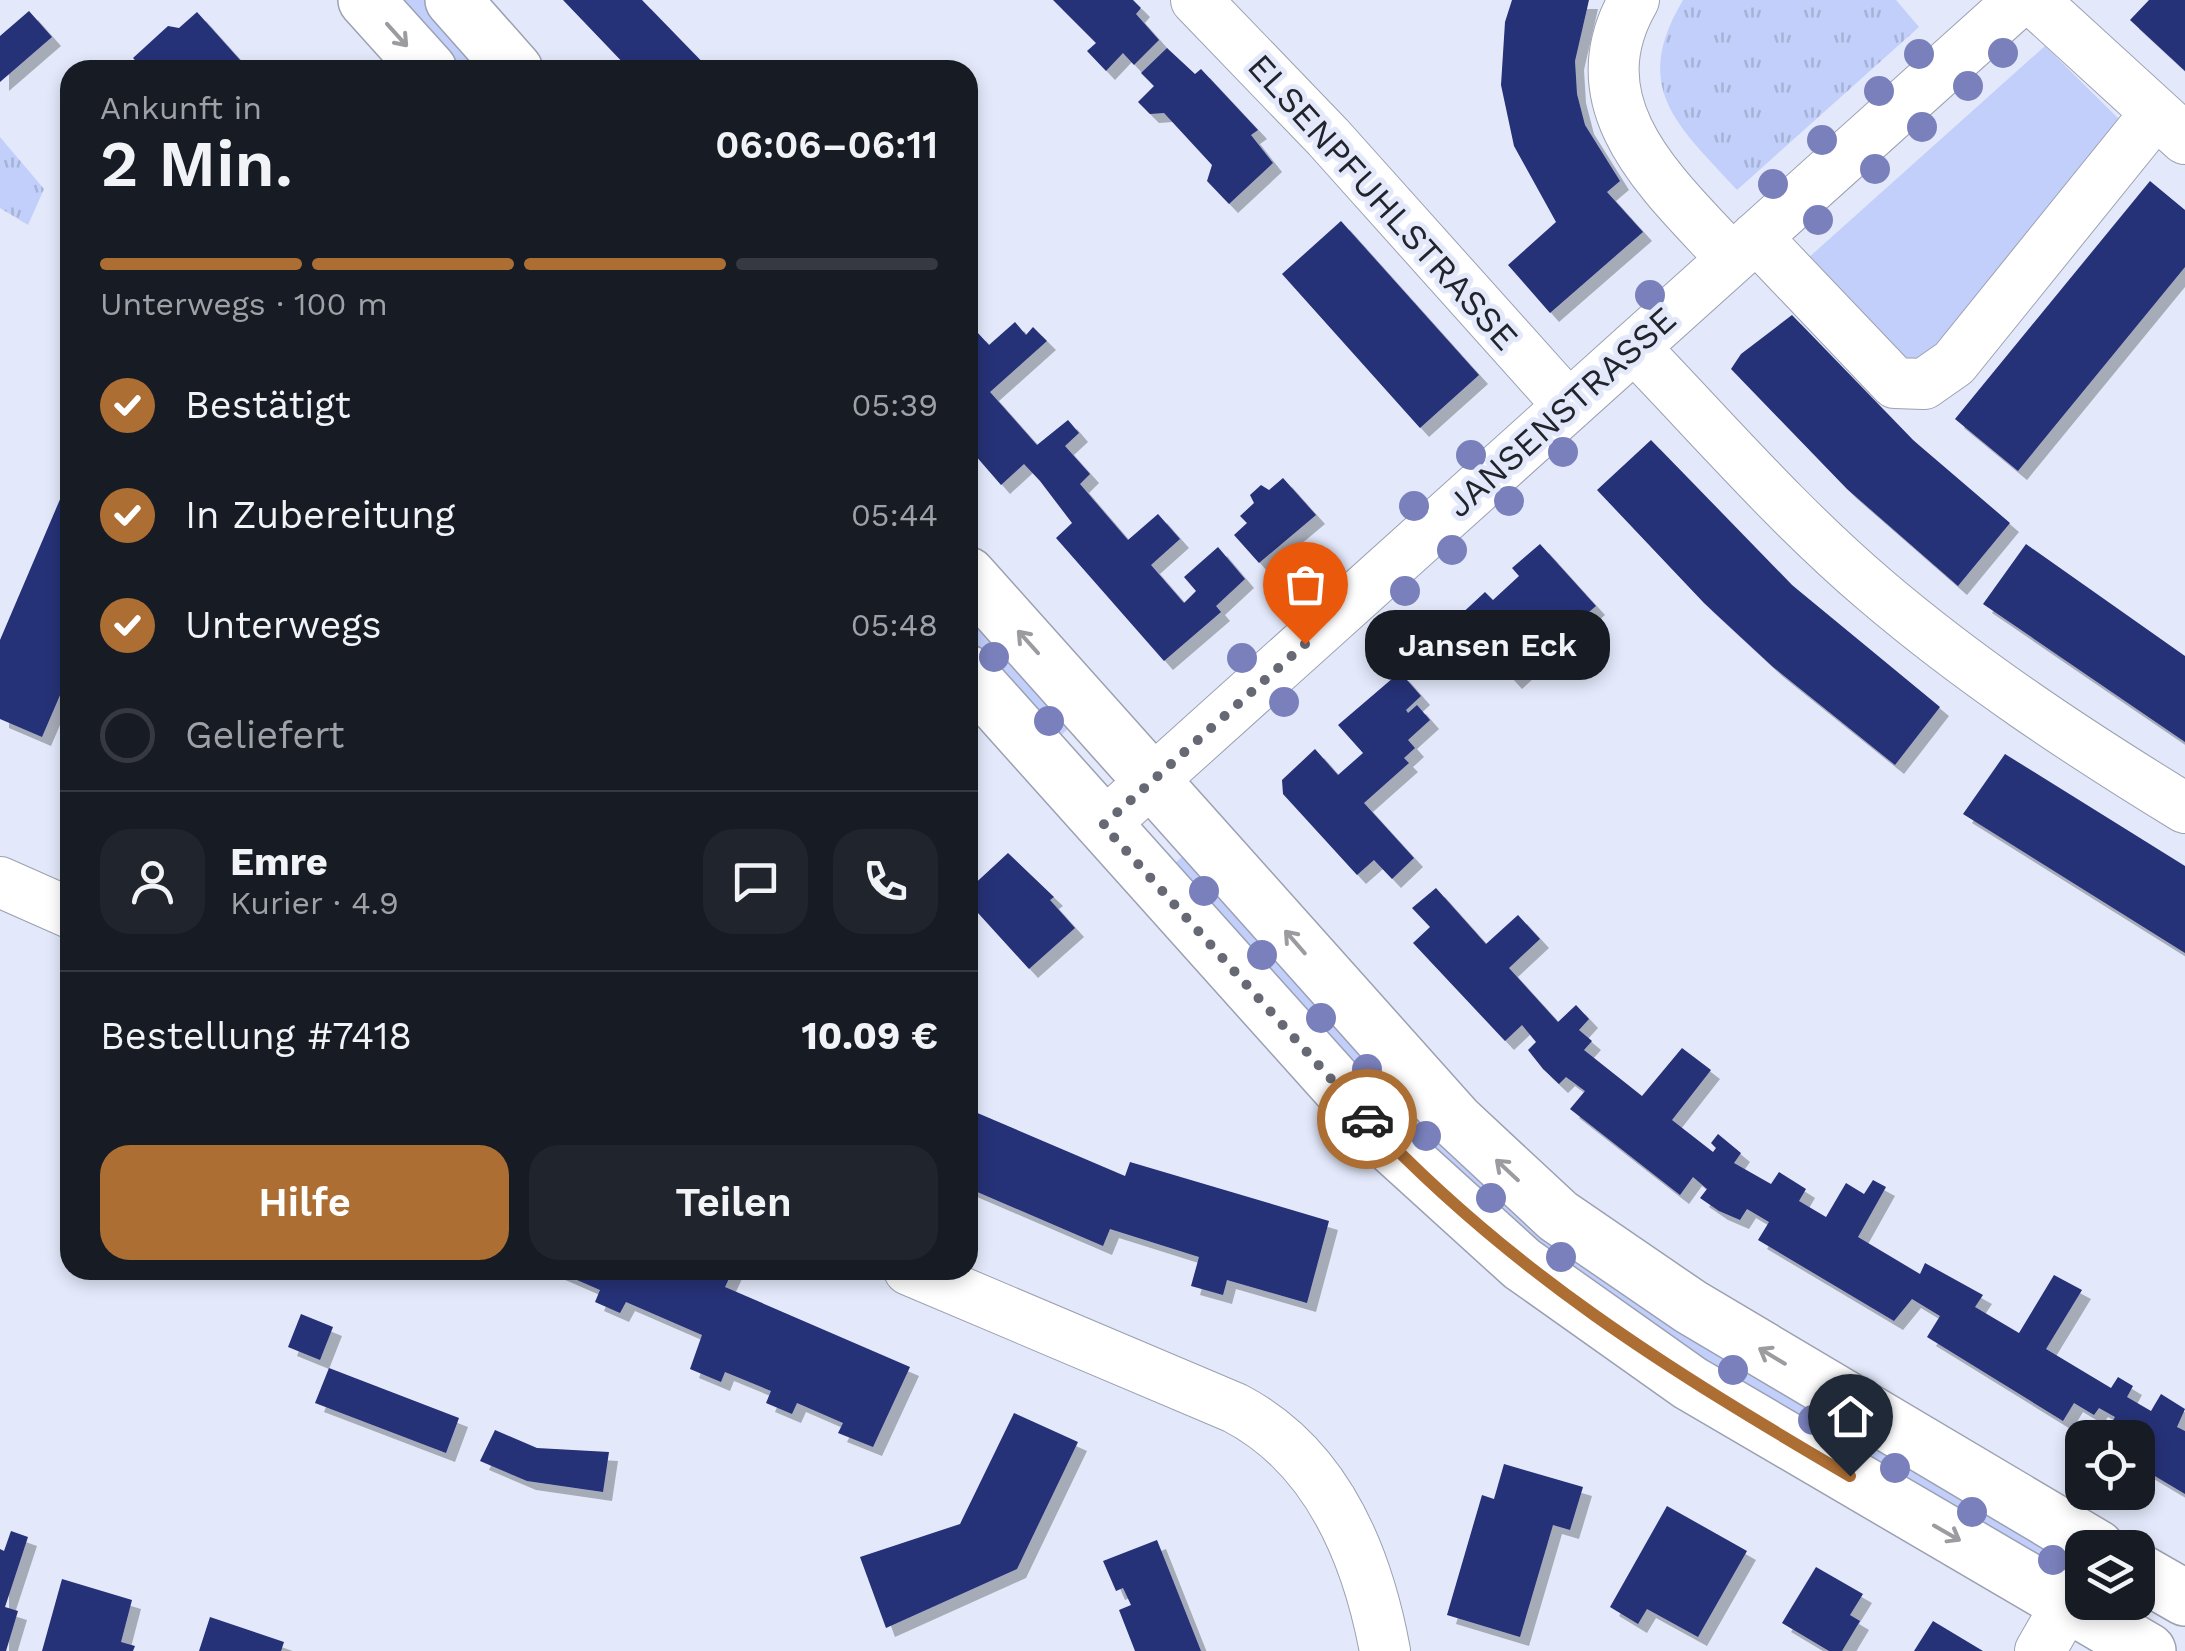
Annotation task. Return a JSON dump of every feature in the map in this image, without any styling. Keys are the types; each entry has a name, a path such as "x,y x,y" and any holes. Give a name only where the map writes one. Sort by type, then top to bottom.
{"main road":[{"path":"366,0 420,60"},
{"path":"453,0 506,60"},
{"path":"978,586 1457,1122 1558,1216 1691,1308 2067,1530"},
{"path":"978,684 1392,1146 1522,1264 1690,1383 2065,1603"},
{"path":"2155,1581 2185,1598"},
{"path":"2095,1620 2148,1651"}],"street":[{"name":"ELSENPFUHLSTRASSE","path":"1196,0 1328,136 1568,406"},
{"path":"1634,0 1626,14 1611,88 1639,154 1895,384 1924,384 1954,363 2170,126 2034,0"},
{"name":"JANSENSTRASSE","path":"1103,825 1744,248 1989,10"},
{"path":"1634,347 1772,493 1873,588 1969,666 2185,808"},
{"path":"0,882 60,909"},
{"path":"933,1280 1235,1408 1274,1432 1319,1480 1359,1551 1376,1600 1385,1651"},
{"path":"2040,1651 2065,1607"}],"green space":[{"path":"389,0 425,0 479,60 443,60"},
{"path":"1683,0 1896,0 1919,27 1737,190 1680,125 1661,82 1661,58 1668,31"},
{"path":"2045,46 2128,128 1944,356 1915,367 1797,268"},
{"path":"0,137 44,189 28,225 0,208"},
{"path":"978,619 1072,725 1054,742 978,656"},
{"path":"1188,852 1440,1131 2065,1552 2065,1581 1715,1372 1495,1216 1168,869"}],"building":[{"path":"563,0 642,0 700,60 620,60"},
{"path":"1053,0 1133,0 1141,8 1136,14 1159,40 1134,65 1123,53 1106,71 1087,51 1096,43"},
{"path":"1512,0 1589,0 1575,61 1577,94 1585,125 1620,181 1607,192 1643,232 1550,313 1508,265 1556,222 1514,146 1501,85 1505,22"},
{"path":"2149,0 2185,0 2185,71 2130,20"},
{"path":"29,11 52,37 0,82 0,36"},
{"path":"197,12 240,60 133,58 168,26 179,28"},
{"path":"1167,48 1195,74 1201,69 1258,130 1251,135 1273,163 1229,204 1207,181 1212,165 1164,113 1150,114 1138,102 1154,86 1141,73"},
{"path":"2150,181 2185,210 2185,267 2018,471 1955,419"},
{"path":"1341,221 1479,375 1420,428 1282,274"},
{"path":"1792,315 1913,440 2010,523 1958,586 1847,489 1731,369 1741,354"},
{"path":"1015,322 1026,335 1033,327 1047,341 990,392 1037,445 1068,420 1079,433 1065,446 1090,474 1080,484 1128,540 1158,514 1180,539 1151,565 1184,603 1196,591 1184,577 1218,547 1245,579 1216,606 1221,612 1164,661 1056,538 1072,523 1040,481 1024,464 1001,485 978,459 978,333 989,345"},
{"path":"1651,440 1792,585 1940,707 1895,765 1773,667 1704,603 1597,490"},
{"path":"1283,478 1316,515 1259,563 1234,535 1247,523 1240,516 1254,503 1250,495 1261,485 1269,490"},
{"path":"60,499 60,695 42,737 0,719 0,640"},
{"path":"1540,544 1596,606 1562,635 1562,646 1554,653 1544,652 1513,680 1457,618 1485,592 1493,600 1519,576 1512,568"},
{"path":"2026,544 2185,656 2185,742 1983,604"},
{"path":"1400,672 1421,696 1406,710 1408,713 1417,705 1430,720 1408,740 1415,748 1404,758 1409,763 1364,803 1414,858 1392,879 1374,860 1357,875 1283,794 1282,780 1315,749 1338,775 1363,753 1338,725"},
{"path":"2005,754 2185,866 2185,953 1963,814"},
{"path":"1008,853 1054,897 1050,900 1075,928 1029,969 978,913 978,881"},
{"path":"1436,888 1486,944 1518,915 1540,939 1509,968 1558,1022 1576,1005 1589,1019 1579,1030 1592,1041 1584,1050 1642,1096 1682,1048 1711,1070 1672,1120 1713,1152 1716,1148 1711,1143 1718,1134 1741,1153 1734,1163 1771,1184 1779,1172 1806,1189 1799,1201 1826,1217 1846,1183 1864,1194 1873,1180 1886,1187 1858,1237 1920,1274 1925,1263 1983,1295 1975,1307 2019,1333 2054,1275 2082,1290 2046,1349 2111,1388 2118,1377 2133,1386 2127,1397 2151,1411 2161,1394 2185,1409 2177,1427 2185,1431 2185,1494 2155,1476 2155,1420 2113,1420 2115,1417 2099,1408 2094,1415 2074,1403 2063,1421 1927,1337 1940,1316 1912,1299 1894,1321 1758,1240 1769,1222 1747,1209 1740,1220 1719,1211 1700,1198 1707,1189 1693,1177 1680,1195 1570,1109 1585,1091 1566,1077 1559,1084 1543,1069 1528,1050 1536,1042 1522,1025 1505,1041 1413,943 1430,927 1412,908"},
{"path":"978,1113 1125,1176 1130,1162 1329,1221 1307,1303 1227,1280 1223,1295 1191,1286 1199,1257 1110,1229 1103,1246 978,1192"},
{"path":"577,1280 728,1280 725,1287 910,1367 873,1447 838,1433 843,1423 797,1403 792,1414 766,1403 771,1391 725,1372 721,1382 690,1369 702,1335 626,1302 620,1313 595,1302 600,1290"},
{"path":"301,1314 333,1327 320,1360 288,1347"},
{"path":"329,1368 459,1418 446,1453 315,1403"},
{"path":"1014,1413 1078,1442 1017,1569 886,1628 860,1557 960,1524"},
{"path":"495,1430 537,1448 609,1452 603,1492 527,1481 480,1461"},
{"path":"1504,1464 1583,1487 1570,1530 1553,1525 1520,1637 1447,1615 1482,1495 1494,1499"},
{"path":"1667,1506 1747,1551 1698,1637 1647,1609 1638,1624 1610,1607"},
{"path":"11,1531 28,1537 5,1607 18,1611 6,1651 0,1651 0,1549 4,1551"},
{"path":"1157,1540 1201,1651 1135,1651 1119,1610 1131,1605 1123,1588 1116,1591 1103,1561"},
{"path":"1816,1567 1863,1594 1850,1615 1860,1621 1842,1651 1829,1651 1782,1623"},
{"path":"62,1579 132,1600 121,1642 135,1646 133,1651 42,1651"},
{"path":"210,1617 284,1642 281,1651 199,1651"},
{"path":"1933,1621 1983,1651 1914,1651"}],"way so far":[{"path":"1305,644 1103,825 1367,1119"}],"place":[{"name":"Jansen Eck","path":"1305,644"}],"route":[{"path":"1367,1119 1451,1203 1596,1320 1690,1383 1850,1476"}]}
